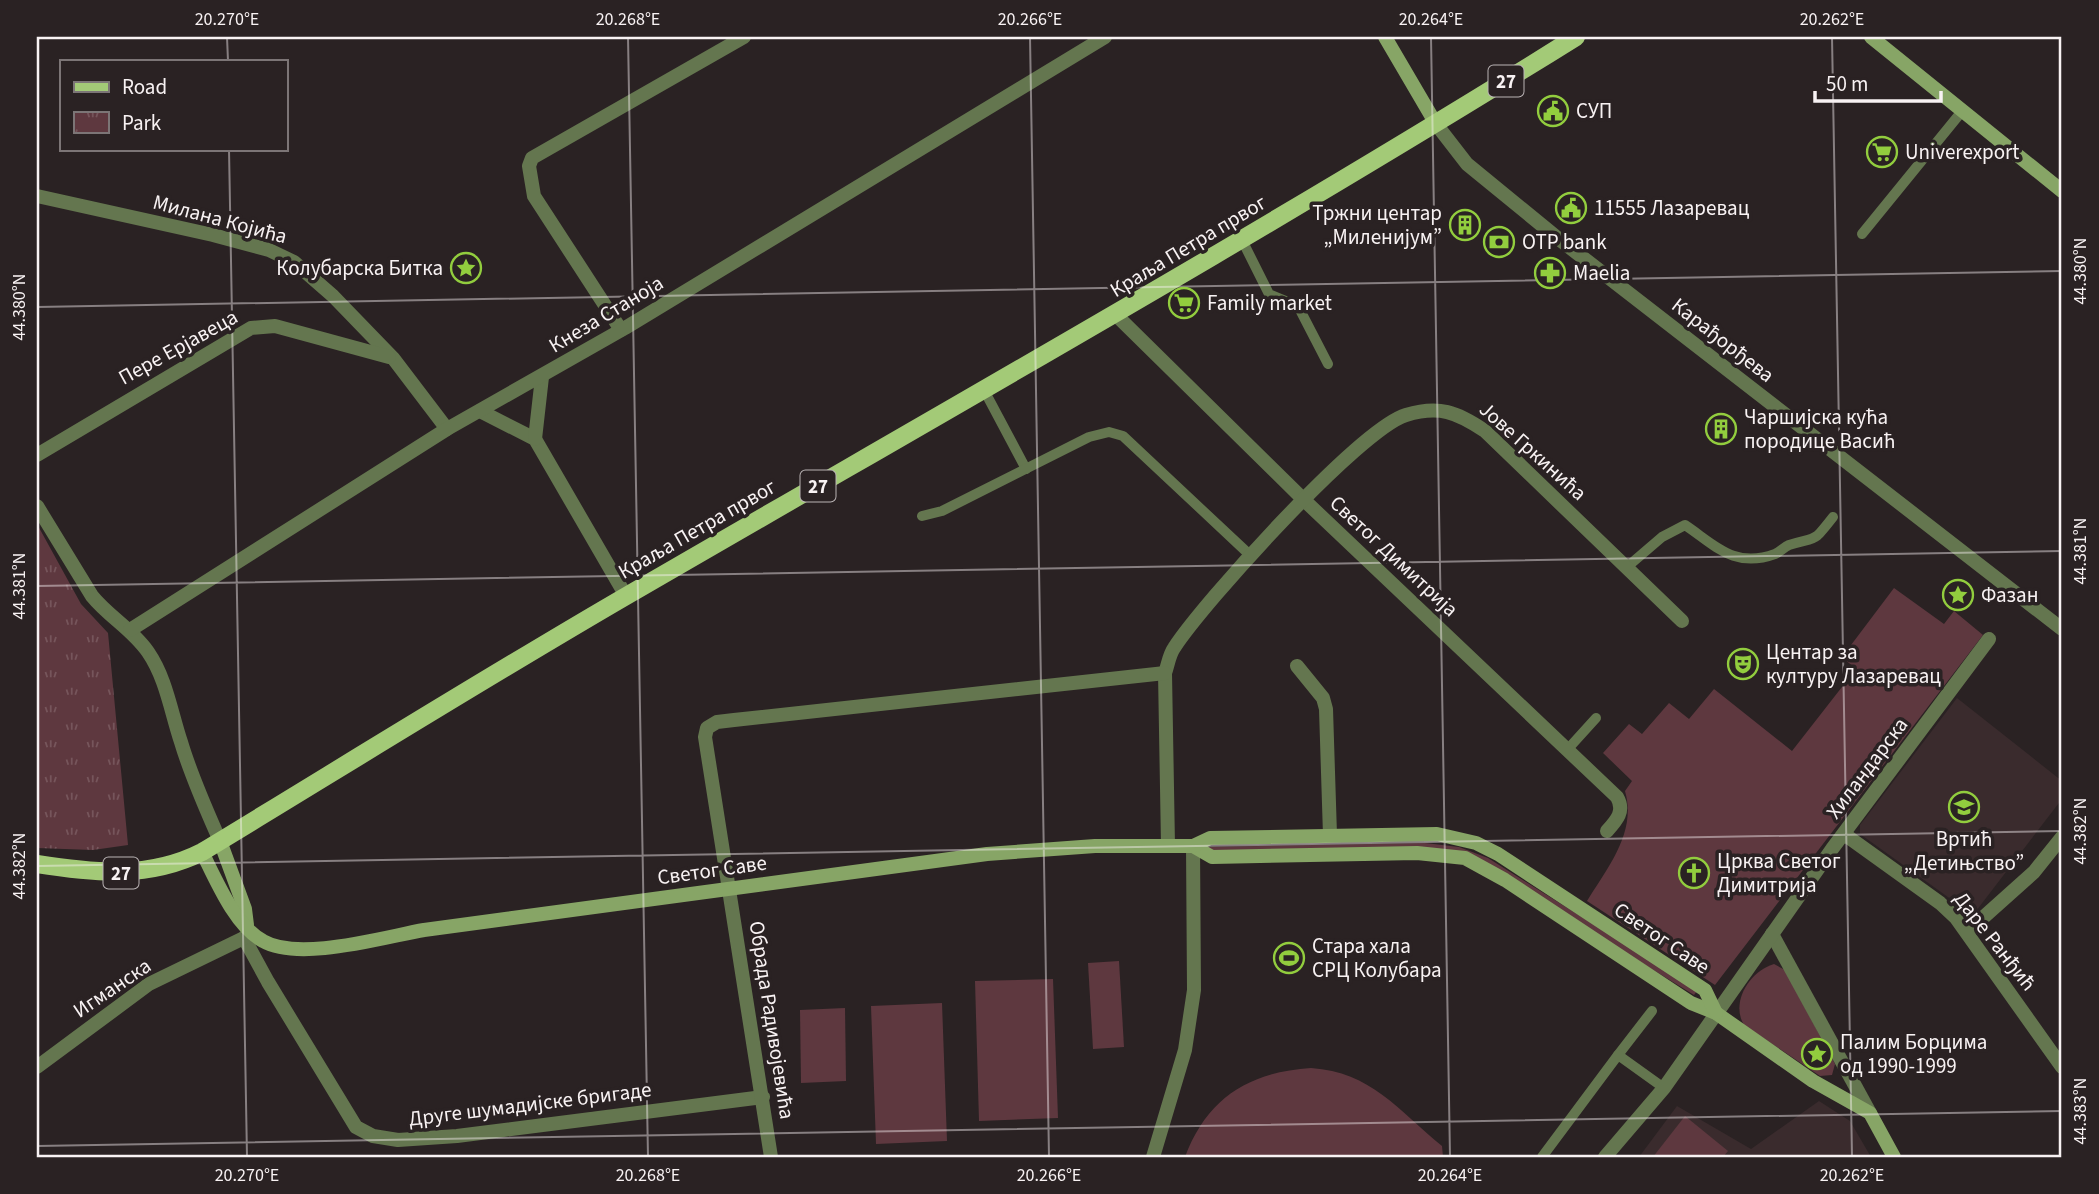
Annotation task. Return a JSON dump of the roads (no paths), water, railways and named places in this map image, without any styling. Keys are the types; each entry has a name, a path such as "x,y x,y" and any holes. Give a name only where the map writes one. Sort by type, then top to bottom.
{"main road":[{"name":"27","path":"1436,124 1576,37"},
{"name":"Краља Петра првог","path":"202,852 626,596 1116,315 1436,124"},
{"name":"27","path":"37,864 120,873 141,872 178,864 202,852"}],"street":[{"path":"621,330 534,196 530,166 532,158 744,37"},
{"name":"Кнеза Станоја","path":"130,630 447,429 621,330 1105,37"},
{"path":"1385,37 1436,124"},
{"path":"1871,37 2062,191"},
{"name":"Карађорђева","path":"1436,124 1467,164 1567,245 2062,629"},
{"name":"Милана Којића","path":"37,196 268,250 294,262 333,296 393,358 447,429"},
{"name":"Светог Димитрија","path":"1116,315 1304,500 1621,803 1619,817 1607,831"},
{"name":"Пере Ерјавеца","path":"37,455 251,328 275,326 393,358"},
{"path":"535,439 542,377"},
{"name":"Јове Гркинића","path":"1166,673 1171,651 1251,556 1304,500 1379,429 1404,415 1435,410 1460,414 1485,430 1682,621"},
{"path":"480,411 535,439 626,596"},
{"path":"37,506 92,596 102,608 130,630 158,671 194,783 220,841"},
{"name":"Хиландарска","path":"1605,1157 1664,1088 1844,834 1989,639"},
{"path":"1297,666 1323,698 1326,709 1330,835"},
{"path":"1166,673 1168,845"},
{"name":"Обрада Радивојевића","path":"771,1157 705,737 707,728 717,722 1166,673"},
{"name":"Светог Саве","path":"248,932 274,945 313,947 987,854 1095,846 1193,846 1210,838 1437,834 1476,843 1498,854 1705,990 1716,1013"},
{"name":"Даре Ранђић","path":"1844,834 1940,903 1967,932 2062,1067"},
{"path":"1967,932 2034,872 2062,837"},
{"name":"Друге шумадијске бригаде","path":"220,841 245,909 248,932"},
{"path":"1153,1157 1185,1050 1194,990 1193,846"},
{"name":"Светог Саве","path":"1193,846 1212,857 1417,853 1465,858 1505,880 1690,1003 1716,1013"},
{"name":"Друге шумадијске бригаде","path":"202,852 225,898 248,932 275,994 356,1127 373,1136 398,1140 457,1136 763,1097"},
{"name":"Игманска","path":"37,1067 149,984 248,932"},
{"path":"1772,934 1894,1157"},
{"path":"1716,1013 1814,1081 1870,1112"}],"lane":[{"path":"1862,234 1964,110"},
{"path":"1241,240 1269,295 1298,306 1328,364"},
{"path":"984,390 1026,469"},
{"path":"922,516 942,511 1089,438 1109,432 1123,436 1251,556"},
{"path":"1627,567 1675,527 1685,525 1716,550 1733,557 1748,557 1775,554 1788,545 1811,541 1833,517"},
{"path":"1567,750 1596,718"},
{"path":"1542,1157 1652,1011"},
{"path":"1618,1055 1664,1088"}],"place":[{"name":"СУП","path":"1553,111"},
{"name":"Univerexport","path":"1882,152"},
{"name":"11555 Лазаревац","path":"1571,208"},
{"name":"Тржни центар „Миленијум”","path":"1465,225"},
{"name":"OTP bank","path":"1499,242"},
{"name":"Колубарска Битка","path":"466,268"},
{"name":"Maelia","path":"1550,273"},
{"name":"Family market","path":"1184,303"},
{"name":"Чаршијска кућа породице Васић","path":"1721,429"},
{"name":"Фазан","path":"1958,595"},
{"name":"Центар за културу Лазаревац","path":"1743,664"},
{"name":"Вртић „Детињство”","path":"1964,807"},
{"name":"Црква Светог Димитрија","path":"1694,873"},
{"name":"Стара хала СРЦ Колубара","path":"1289,958"},
{"name":"Палим Борцима од 1990-1999","path":"1817,1054"}]}
